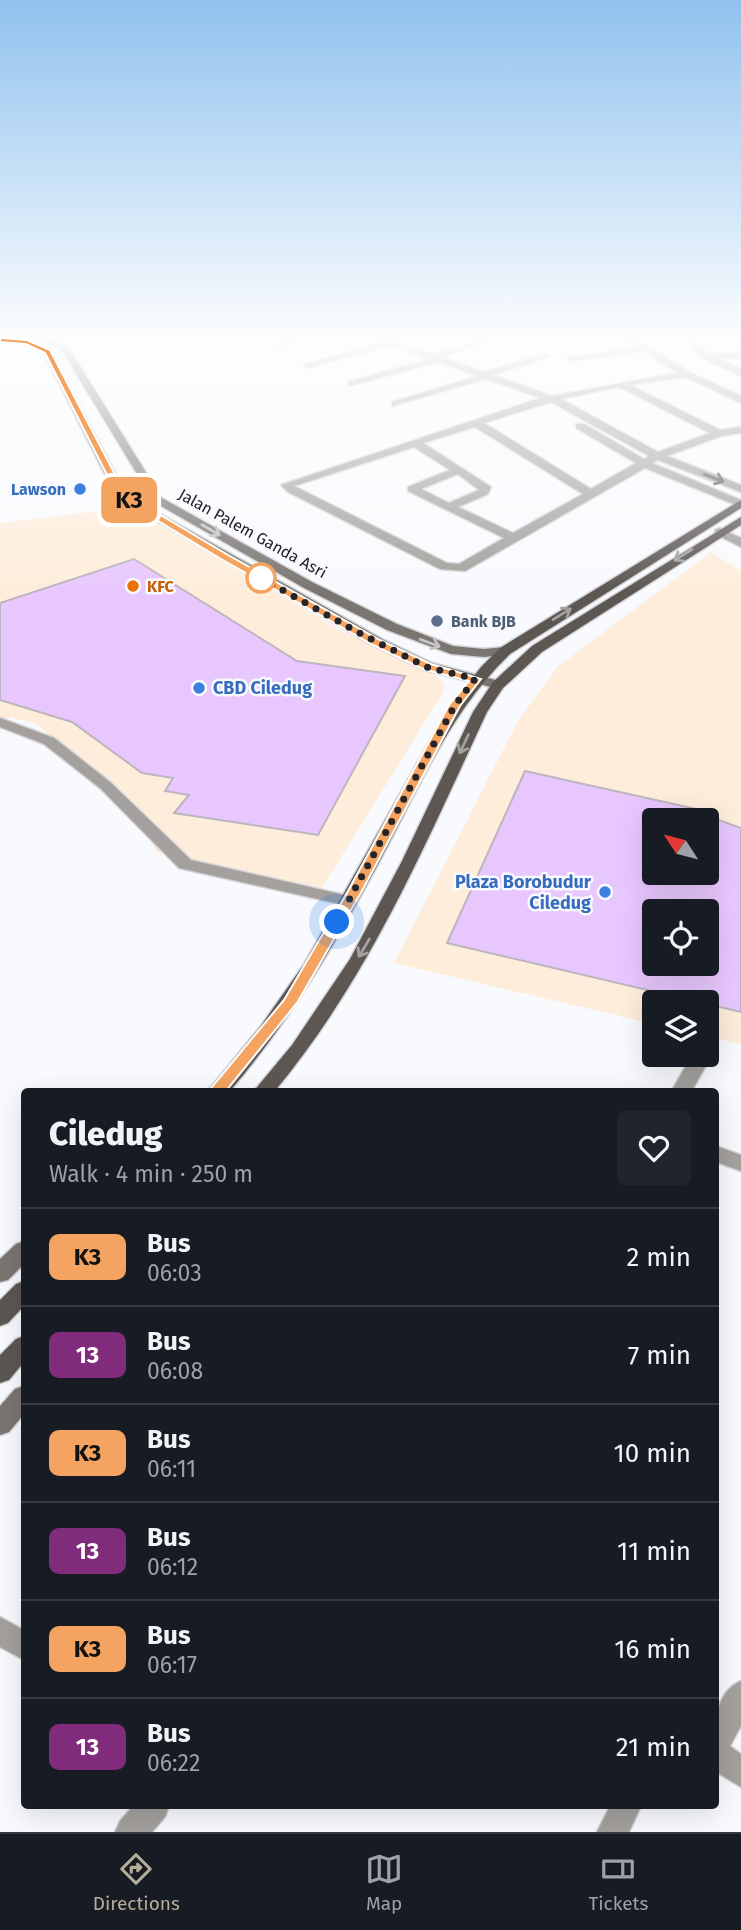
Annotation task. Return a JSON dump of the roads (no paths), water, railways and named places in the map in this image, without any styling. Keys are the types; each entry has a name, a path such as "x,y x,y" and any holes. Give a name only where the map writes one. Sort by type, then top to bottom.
{"main road":[{"path":"219,1088 290,1003 349,901 455,705 475,679 505,651 741,503"},
{"path":"266,1088 323,1018 371,937 480,712 498,685 537,649 741,520"},
{"path":"0,1316 21,1294"},
{"path":"0,1372 21,1349"}],"street":[{"name":"Jalan Palem Ganda Asri","path":"83,420 116,483 128,499 286,593 427,667 498,685"},
{"name":"Jalan Palem Ganda Asri","path":"109,420 158,500 308,585 429,643 470,652 505,651"},
{"path":"482,420 286,485 452,569 461,568 657,456 719,433 741,430"},
{"path":"574,420 643,463 741,503"},
{"path":"592,420 657,456 741,489"},
{"path":"694,420 719,433"},
{"path":"476,423 591,494"},
{"path":"414,442 483,485 486,491 448,507"},
{"path":"459,470 412,489 513,538"},
{"path":"719,532 741,543"},
{"path":"286,593 308,585"},
{"path":"0,722 49,741 105,785 185,864 349,901"},
{"path":"683,1088 695,1067"},
{"path":"719,1155 741,1163"},
{"path":"0,1273 21,1253"},
{"path":"0,1424 21,1400"},
{"path":"0,1631 21,1644"},
{"path":"719,1737 741,1696"},
{"path":"719,1756 741,1772"},
{"path":"131,1832 151,1809"},
{"path":"613,1832 624,1809"}],"place":[{"name":"Lawson","path":"80,489"},
{"name":"KFC","path":"133,586"},
{"name":"Bank BJB","path":"437,621"},
{"name":"CBD Ciledug","path":"199,688"},
{"name":"Plaza Borobudur Ciledug","path":"605,892"}]}
